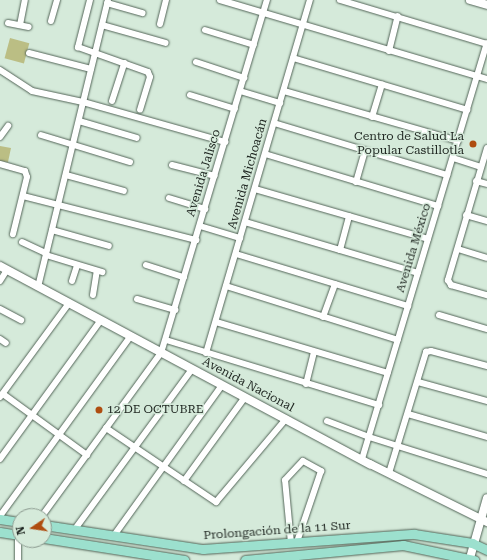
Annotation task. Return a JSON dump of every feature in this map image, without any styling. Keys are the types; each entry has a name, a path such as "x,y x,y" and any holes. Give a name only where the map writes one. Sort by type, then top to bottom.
{"main road":[{"path":"470,0 487,5"},
{"name":"Avenida Nacional","path":"3,268 362,459 484,521"},
{"path":"472,559 472,543 484,521 487,498"},
{"path":"0,517 12,520"},
{"name":"Prolongación de la 11 Sur","path":"52,526 115,534 203,549 414,534 472,543 487,550"},
{"path":"0,532 12,534"},
{"path":"52,539 184,560"},
{"name":"Prolongación de la 11 Sur","path":"245,560 403,545 472,559"}],"street":[{"path":"20,25 25,0"},
{"path":"51,21 57,0"},
{"path":"90,0 78,47 148,72 150,77 140,110"},
{"path":"160,24 166,0"},
{"path":"220,0 487,79"},
{"name":"Avenida Jalisco","path":"48,508 162,353 267,0"},
{"name":"Avenida Michoacán","path":"206,353 310,0"},
{"path":"340,0 487,43"},
{"path":"38,287 108,1 143,13"},
{"path":"390,50 398,16"},
{"path":"8,23 28,27"},
{"path":"102,26 166,43"},
{"path":"205,30 254,45"},
{"name":"Avenida México","path":"362,459 487,43"},
{"path":"29,53 91,69"},
{"path":"293,58 467,110"},
{"path":"196,62 244,78"},
{"path":"112,101 124,64"},
{"path":"0,70 32,91 83,102 225,142"},
{"path":"372,117 382,84"},
{"path":"240,91 280,103"},
{"path":"284,91 458,141"},
{"path":"190,95 235,109"},
{"path":"79,121 137,138"},
{"path":"274,124 447,176"},
{"path":"0,137 8,126"},
{"path":"40,135 130,162"},
{"path":"356,182 365,151"},
{"path":"487,151 466,215 449,283 487,295"},
{"path":"265,154 438,206"},
{"path":"453,158 481,167"},
{"path":"0,164 24,171 28,177 13,234"},
{"path":"172,165 215,176"},
{"path":"66,175 124,191"},
{"path":"476,181 487,184"},
{"path":"255,189 428,239"},
{"path":"23,196 196,240"},
{"path":"169,198 205,209"},
{"path":"466,215 487,221"},
{"path":"340,250 349,216"},
{"path":"245,222 418,273"},
{"path":"200,226 240,238"},
{"path":"52,230 109,246"},
{"path":"22,242 46,254 77,266 100,272 93,295"},
{"path":"458,249 487,258"},
{"path":"236,254 408,306"},
{"path":"146,265 184,277"},
{"path":"72,281 77,266"},
{"path":"0,281 3,268"},
{"path":"323,317 335,284"},
{"path":"226,286 398,340"},
{"path":"137,299 175,310"},
{"path":"69,303 1,396 32,415 87,455"},
{"path":"0,309 21,320"},
{"path":"439,315 487,329"},
{"path":"0,459 101,320"},
{"path":"216,322 388,373"},
{"path":"0,517 130,336"},
{"path":"0,339 6,343"},
{"path":"166,340 306,384 379,405"},
{"path":"389,473 428,350 487,366"},
{"path":"306,384 314,352"},
{"path":"75,530 192,369"},
{"path":"418,382 487,400"},
{"path":"115,534 222,385"},
{"path":"184,481 245,397"},
{"path":"408,414 487,437"},
{"path":"106,428 214,502 218,502 286,419"},
{"path":"327,420 369,437 487,474"},
{"path":"303,461 321,471 301,530 294,542 289,531 285,480 303,461"},
{"path":"18,548 18,560"}],"green space":[{"path":"10,38 29,43 24,63 5,58"},
{"path":"0,146 11,148 8,162 0,161"}],"place":[{"name":"Centro de Salud La Popular Castillotla","path":"473,144"},
{"name":"12 DE OCTUBRE","path":"99,410"}]}
